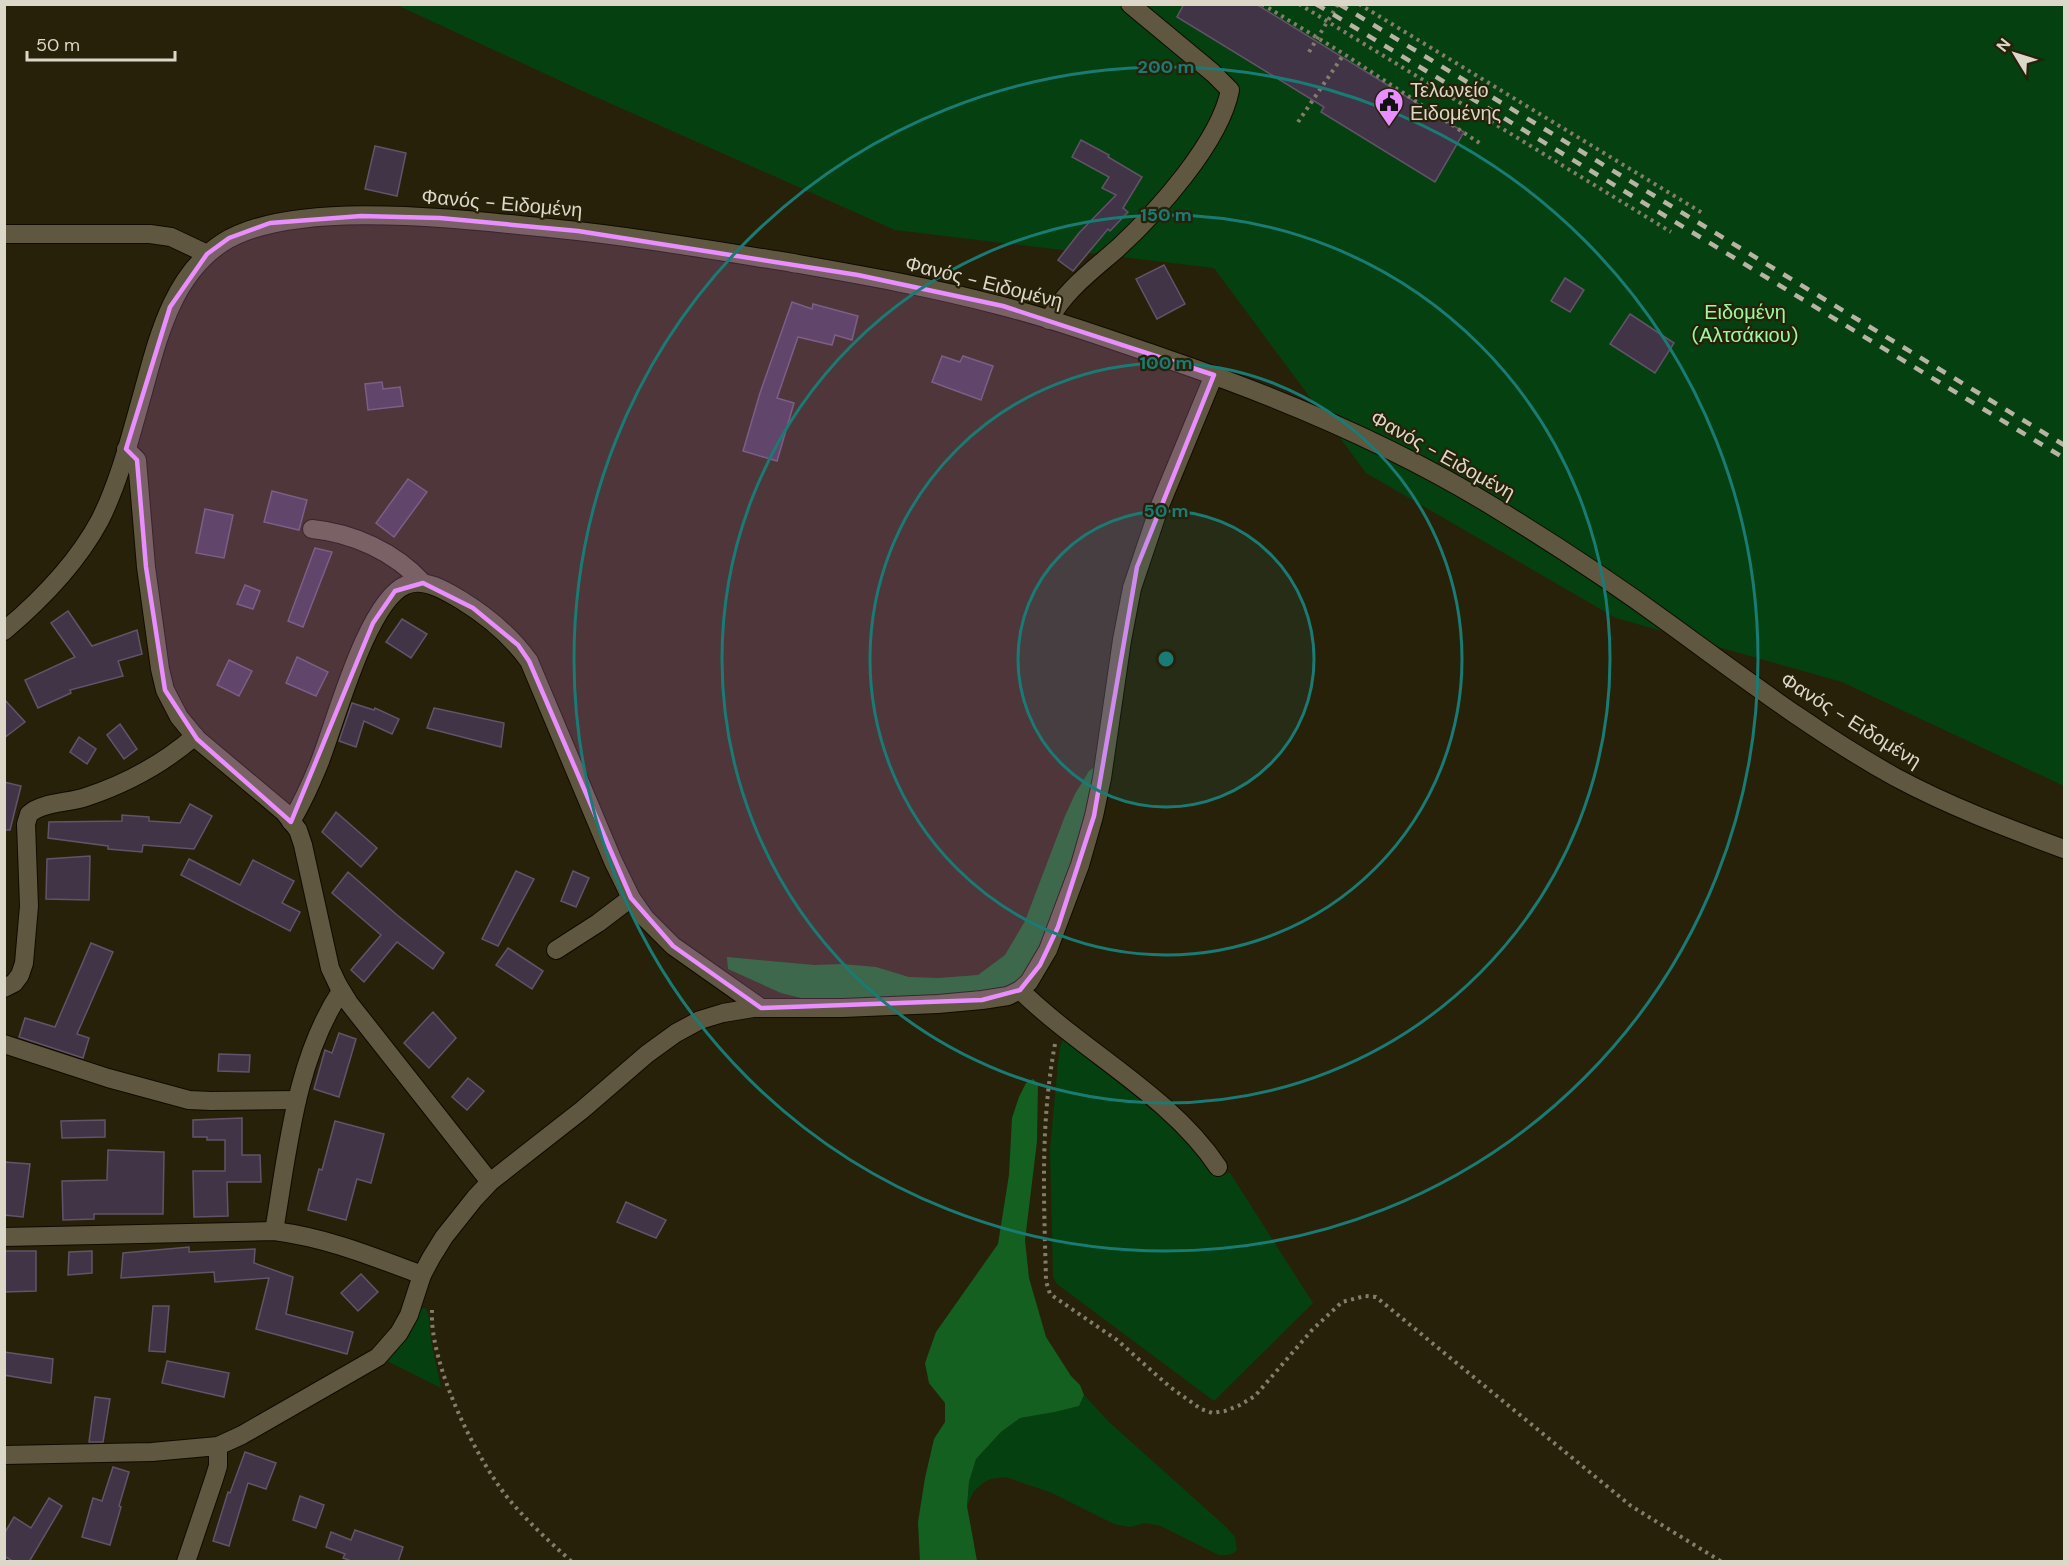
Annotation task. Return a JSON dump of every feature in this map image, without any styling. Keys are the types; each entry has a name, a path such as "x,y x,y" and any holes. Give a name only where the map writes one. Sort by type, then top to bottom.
{"street":[{"path":"1049,320 1066,295 1159,207 1196,158 1227,104 1230,90 1214,73 1130,4"},
{"name":"Φανός - Ειδομένη","path":"4,632 32,607 83,546 103,512 126,448 155,348 170,307 192,270 207,254 229,238 270,223 351,216 440,218 578,231 720,251 858,275 1003,306 1214,375 1319,416 1385,447 1496,508 1663,620 1773,699 1857,755 1935,797 2064,849"},
{"path":"4,234 150,234 171,237 207,254"},
{"path":"4,1455 152,1452 218,1446 242,1435 378,1356 399,1333 409,1315 422,1275 444,1237 490,1182 582,1110 647,1054 676,1033 700,1020 723,1013 761,1008 843,1008 982,1000 1008,996 1029,982 1048,951 1080,865 1094,816 1132,588 1159,508 1214,375"},
{"path":"126,448 137,460 146,567 160,669 170,701 179,717 195,736 284,812 298,830 330,968 341,991 490,1182"},
{"path":"312,530 327,531 366,542 412,571 423,583"},
{"path":"291,822 319,764 352,670 374,623 395,591 412,582 423,583 473,608 518,645 529,660 613,861 631,898 645,918 673,946 761,1008"},
{"path":"4,988 14,983 24,963 29,906 26,824 28,814 41,807 86,797 110,788 167,757 195,736"},
{"path":"556,950 631,898"},
{"path":"1020,990 1059,1026 1139,1088 1189,1131 1218,1167"},
{"path":"274,1231 297,1100 315,1041 327,1013 341,991"},
{"path":"4,1044 108,1078 189,1100 297,1100"},
{"path":"4,1237 274,1231 308,1236 338,1244 422,1275"},
{"path":"186,1562 218,1466 218,1446"}],"path":[{"path":"1262,4 1344,54 1481,144"},
{"path":"1299,4 1671,232"},
{"path":"1309,52 1338,4"},
{"path":"1359,4 1704,214"},
{"path":"1298,122 1344,54"},
{"path":"1059,1026 1050,1067 1043,1158 1046,1281 1050,1294 1117,1340 1170,1387 1201,1409 1212,1413 1233,1408 1255,1396 1312,1330 1342,1302 1365,1296 1376,1297 1630,1506 1722,1562"},
{"path":"433,1303 434,1333 447,1388 481,1459 512,1503 572,1562"}],"highlighted area":[{"path":"361,216 440,218 578,231 858,275 1003,306 1214,375 1137,567 1094,816 1058,927 1040,965 1020,990 982,1000 761,1008 673,946 631,898 529,661 518,645 473,608 423,583 395,591 373,623 291,822 197,739 165,690 146,567 137,460 126,449 170,307 207,254 229,238 270,223"}],"green space":[{"name":"Ειδομένη (Αλτσάκιου)","path":"397,5 2064,5 2064,786 1842,682 1616,618 1366,473 1214,268 895,230 578,89"},
{"path":"1100,763 1092,800 1043,949 1029,971 1010,987 934,999 805,999 781,993 728,969 727,957 814,965 842,964 876,967 909,977 938,978 978,975 1005,955 1025,921 1075,794 1089,771"},
{"path":"1064,1036 1167,1117 1213,1170 1230,1173 1313,1303 1214,1401 1057,1284 1053,1277 1050,1149 1058,1063"},
{"path":"1033,1079 1038,1084 1037,1141 1025,1240 1029,1278 1046,1337 1071,1376 1080,1385 1084,1395 1079,1406 1020,1418 1001,1432 976,1459 969,1482 967,1506 977,1561 920,1561 918,1522 925,1478 934,1439 945,1422 945,1403 929,1383 925,1363 936,1332 998,1244 1009,1175 1012,1118 1026,1083"},
{"path":"424,1308 429,1318 431,1341 441,1388 387,1361 407,1337 420,1309"},
{"path":"1084,1395 1109,1422 1226,1527 1235,1537 1237,1550 1231,1554 1219,1555 1161,1526 1145,1523 1130,1527 1114,1524 1052,1493 1006,1477 990,1479 983,1483 974,1491 967,1506 969,1482 976,1459 1001,1432 1020,1418 1079,1406"}],"building":[{"path":"1184,4 1256,4 1464,132 1435,182 1321,112 1324,107 1177,17"},
{"path":"1081,140 1142,177 1123,208 1128,212 1110,231 1108,229 1073,271 1058,260 1079,233 1116,195 1102,188 1109,177 1072,157"},
{"path":"375,146 406,153 397,196 365,189"},
{"path":"1164,265 1185,304 1157,319 1136,279"},
{"path":"1565,278 1584,290 1570,312 1551,301"},
{"path":"792,302 812,309 813,304 858,316 852,340 835,335 832,345 798,337 777,398 794,403 777,461 743,451 760,393"},
{"path":"1630,314 1674,343 1655,373 1610,344"},
{"path":"942,356 960,362 963,356 993,366 981,400 932,382"},
{"path":"382,382 383,389 400,387 403,406 368,410 365,384"},
{"path":"408,479 427,492 394,537 376,523"},
{"path":"272,491 307,500 299,530 264,522"},
{"path":"205,509 233,515 224,558 196,553"},
{"path":"315,548 332,552 303,627 288,621"},
{"path":"245,585 260,591 253,609 237,604"},
{"path":"68,611 92,646 137,630 142,654 118,661 123,676 70,690 71,693 38,708 25,680 75,657 51,623"},
{"path":"402,619 427,634 411,658 386,642"},
{"path":"297,657 328,672 316,696 286,683"},
{"path":"229,660 252,671 239,696 217,685"},
{"path":"4,699 25,722 4,738"},
{"path":"352,703 374,710 375,708 399,719 392,734 364,721 356,747 339,741"},
{"path":"434,708 504,723 501,747 427,728"},
{"path":"120,724 137,749 124,759 107,735"},
{"path":"79,737 96,749 87,764 70,752"},
{"path":"4,782 21,786 10,830 4,830"},
{"path":"190,804 212,816 194,849 143,845 142,852 108,849 108,846 48,838 49,822 122,821 122,815 149,817 149,821 180,823"},
{"path":"336,812 377,848 361,867 322,832"},
{"path":"90,856 89,900 46,899 47,859"},
{"path":"189,859 240,885 253,860 294,881 282,903 300,912 290,931 181,875"},
{"path":"516,871 534,879 498,946 482,939"},
{"path":"573,871 589,878 576,907 561,901"},
{"path":"348,872 444,953 433,969 397,942 364,982 351,970 381,935 332,893"},
{"path":"91,943 113,952 77,1034 89,1038 83,1058 19,1037 25,1018 55,1027"},
{"path":"508,948 543,971 532,989 496,965"},
{"path":"433,1012 456,1038 429,1068 404,1043"},
{"path":"339,1033 356,1039 339,1097 314,1089 325,1050 332,1053"},
{"path":"219,1054 250,1055 249,1072 218,1071"},
{"path":"468,1078 484,1091 467,1110 452,1097"},
{"path":"242,1118 242,1155 260,1155 261,1182 227,1182 228,1216 194,1217 193,1171 225,1171 225,1140 193,1137 193,1120"},
{"path":"105,1120 105,1137 62,1138 61,1121"},
{"path":"335,1121 384,1134 371,1183 357,1179 346,1220 308,1210"},
{"path":"108,1150 164,1152 163,1214 94,1214 94,1219 63,1220 62,1181 107,1180"},
{"path":"4,1162 30,1164 23,1217 4,1215"},
{"path":"626,1202 666,1220 656,1238 617,1222"},
{"path":"189,1247 189,1252 255,1249 254,1263 293,1277 286,1314 353,1332 347,1354 256,1329 269,1278 215,1282 214,1272 121,1278 123,1253"},
{"path":"4,1251 36,1251 36,1291 4,1292"},
{"path":"92,1251 92,1273 68,1275 69,1252"},
{"path":"361,1274 378,1292 358,1311 341,1293"},
{"path":"153,1306 169,1306 165,1352 149,1351"},
{"path":"4,1352 53,1359 51,1383 4,1375"},
{"path":"167,1361 229,1373 224,1397 162,1383"},
{"path":"95,1397 110,1399 103,1442 89,1442"},
{"path":"245,1452 276,1463 266,1489 248,1483 229,1546 213,1541 228,1492 230,1493"},
{"path":"113,1467 129,1472 110,1545 82,1537 93,1498 102,1501"},
{"path":"300,1496 324,1505 316,1528 293,1520"},
{"path":"49,1498 62,1506 29,1562 14,1562 4,1556 4,1534 14,1517 31,1528"},
{"path":"355,1530 403,1547 398,1562 354,1562 343,1558 345,1554 326,1547 331,1532 351,1540"}],"railway":[{"path":"1316,4 2064,458"},
{"path":"1339,4 2064,445"}],"place":[{"name":"Τελωνείο Ειδομένης","path":"1389,128"}]}
